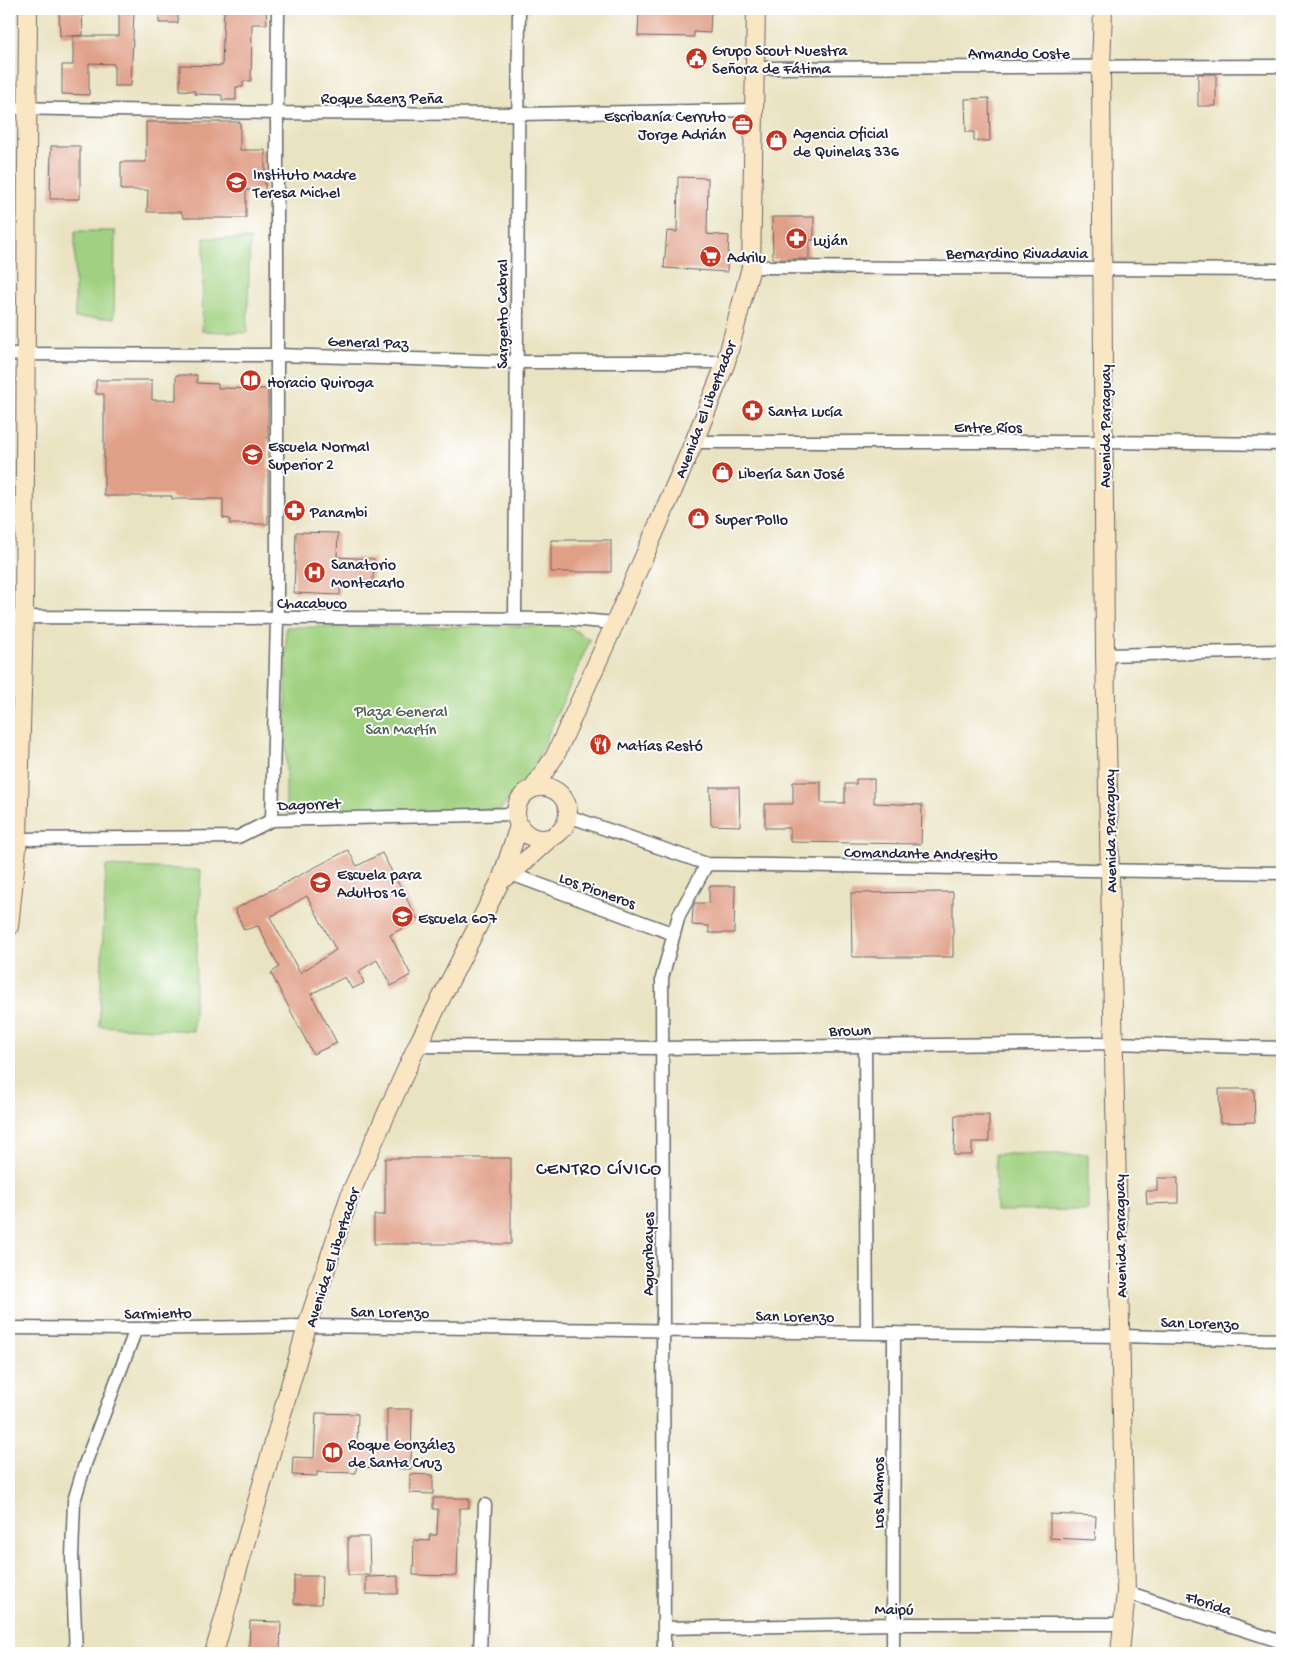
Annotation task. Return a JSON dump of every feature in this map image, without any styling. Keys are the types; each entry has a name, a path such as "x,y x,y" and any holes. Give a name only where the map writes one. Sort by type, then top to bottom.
{"main road":[{"path":"9,927 18,839 16,617 27,354 28,9"},
{"name":"Avenida El Libertador","path":"534,787 555,756 694,442 726,362 751,267 756,9"},
{"name":"Avenida Paraguay","path":"1103,9 1105,656 1126,1592 1120,1653"},
{"name":"Avenida El Libertador","path":"555,756 557,790"},
{"path":"546,786 557,790 565,799 569,811 567,822 560,832 550,838 538,839 527,835 517,820 517,803 524,793 534,787 546,786"},
{"name":"Avenida El Libertador","path":"214,1653 307,1326 351,1192 417,1046 506,877 517,820"},
{"name":"Avenida El Libertador","path":"506,877 550,838"}],"street":[{"path":"272,820 277,618 276,113 278,9"},
{"name":"Sargento Cabral","path":"515,619 518,9"},
{"name":"Armando Coste","path":"755,68 1282,66"},
{"name":"Roque Saenz Peña","path":"9,108 276,113 518,114 754,110"},
{"name":"Bernardino Rivadavia","path":"751,267 1282,270"},
{"name":"General Paz","path":"9,354 277,355 517,362 726,362"},
{"name":"Entre Ríos","path":"694,442 1282,444"},
{"name":"Chacabuco","path":"16,617 569,619 615,623"},
{"path":"1105,656 1282,651"},
{"name":"Comandante Andresito","path":"568,816 707,864 1282,873"},
{"name":"Dagorret","path":"18,839 238,837 272,820 517,820"},
{"name":"Aguaribayes","path":"664,1653 662,978 679,915 707,864"},
{"name":"Los Pioneros","path":"506,877 674,934"},
{"name":"Brown","path":"417,1046 663,1048 1114,1043 1282,1048"},
{"path":"865,1045 867,1332"},
{"name":"San Lorenzo","path":"307,1326 867,1332 1282,1340"},
{"name":"Sarmiento","path":"9,1328 136,1329 307,1326"},
{"path":"76,1653 72,1557 74,1501 85,1464 136,1329"},
{"name":"Los Alamos","path":"893,1653 894,1333"},
{"path":"480,1653 485,1505"},
{"name":"Florida","path":"1126,1592 1282,1642"},
{"name":"Maipú","path":"664,1628 893,1624 1123,1624"}],"green space":[{"path":"75,231 115,231 114,318 75,318"},
{"path":"204,238 250,239 247,333 202,331"},
{"name":"Plaza General San Martín","path":"568,626 590,640 527,782 500,810 286,813 286,627"},
{"path":"106,866 201,870 193,1031 99,1026"},
{"path":"995,1154 1088,1154 1088,1210 996,1211"}],"building":[{"path":"159,9 178,9 178,23 159,23"},
{"path":"224,9 266,9 267,24 252,24 251,81 243,81 243,87 236,87 236,100 222,100 222,95 195,94 195,91 180,90 180,65 222,66"},
{"path":"639,9 711,9 710,33 694,32 694,37 638,36"},
{"path":"82,10 83,35 60,36 59,11"},
{"path":"134,11 131,86 114,86 114,64 89,63 89,95 62,94 62,65 73,65 73,36 119,36 119,12"},
{"path":"1198,74 1216,74 1216,106 1198,106"},
{"path":"989,98 990,141 974,141 974,132 966,132 965,99"},
{"path":"146,122 240,122 240,150 265,150 265,190 246,190 246,218 184,218 181,212 147,212 148,190 121,190 121,162 146,162"},
{"path":"51,146 80,146 80,199 50,199"},
{"path":"678,177 708,178 707,234 729,236 727,272 664,268 667,231 677,232"},
{"path":"772,217 814,217 814,240 809,240 809,259 773,259"},
{"path":"176,375 197,375 197,383 218,384 218,388 268,389 268,524 230,524 230,519 223,518 223,499 172,499 172,496 104,496 104,394 96,394 96,380 152,380 152,400 176,400"},
{"path":"296,532 338,533 337,557 374,559 373,582 340,581 340,595 294,593"},
{"path":"551,540 611,540 611,572 551,572"},
{"path":"856,779 874,779 874,803 922,805 921,844 790,842 790,828 765,828 765,804 793,804 793,782 821,782 821,803 845,803 845,784 856,784"},
{"path":"710,787 739,787 740,826 711,825"},
{"path":"348,850 357,866 382,853 418,920 390,935 411,975 391,986 377,960 359,971 364,983 352,989 345,977 311,994 337,1043 313,1054 271,973 279,967 258,926 244,930 235,909","holes":["307,896 336,950 300,973 270,917"]},
{"path":"709,886 735,886 734,933 709,933 709,926 692,925 695,903 709,903"},
{"path":"953,892 953,957 852,957 851,893"},
{"path":"1219,1089 1254,1089 1255,1122 1220,1123"},
{"path":"955,1115 989,1115 989,1142 972,1142 972,1155 954,1155"},
{"path":"385,1158 511,1158 511,1244 374,1244 374,1215 385,1215"},
{"path":"1157,1178 1178,1178 1178,1203 1147,1204 1146,1191 1157,1191"},
{"path":"387,1409 412,1409 411,1469 356,1467 356,1473 317,1472 317,1476 292,1475 293,1457 314,1458 316,1413 358,1414 357,1444 387,1445"},
{"path":"410,1474 433,1475 433,1494 410,1493"},
{"path":"433,1498 469,1498 469,1508 460,1508 457,1576 413,1575 414,1540 429,1541 430,1535 437,1535 438,1509 433,1509"},
{"path":"1050,1514 1096,1516 1095,1540 1050,1538"},
{"path":"348,1537 369,1537 370,1575 348,1575"},
{"path":"294,1576 322,1576 321,1604 294,1604"},
{"path":"398,1576 398,1594 366,1594 366,1577"},
{"path":"250,1621 281,1622 280,1651 249,1650"}],"place":[{"name":"Grupo Scout Nuestra Señora de Fátima","path":"696,58"},
{"name":"Escribanía Cerruto Jorge Adrián","path":"742,124"},
{"name":"Agencia Oficial de Quinelas 336","path":"777,141"},
{"name":"Instituto Madre Teresa Michel","path":"237,182"},
{"name":"Luján","path":"797,239"},
{"name":"Adrilu","path":"711,256"},
{"name":"Horacio Quiroga","path":"251,381"},
{"name":"Santa Lucía","path":"752,410"},
{"name":"Escuela Normal Superior 2","path":"252,454"},
{"name":"Libería San José","path":"722,472"},
{"name":"Panambi","path":"294,511"},
{"name":"Super Pollo","path":"699,518"},
{"name":"Sanatorio Montecarlo","path":"315,572"},
{"name":"Matías Restó","path":"601,744"},
{"name":"Escuela para Adultos 16","path":"321,882"},
{"name":"Escuela 607","path":"402,917"},
{"name":"Roque González de Santa Cruz","path":"332,1452"}],"district":[{"name":"CENTRO CÍVICO","path":"599,1168"}]}
